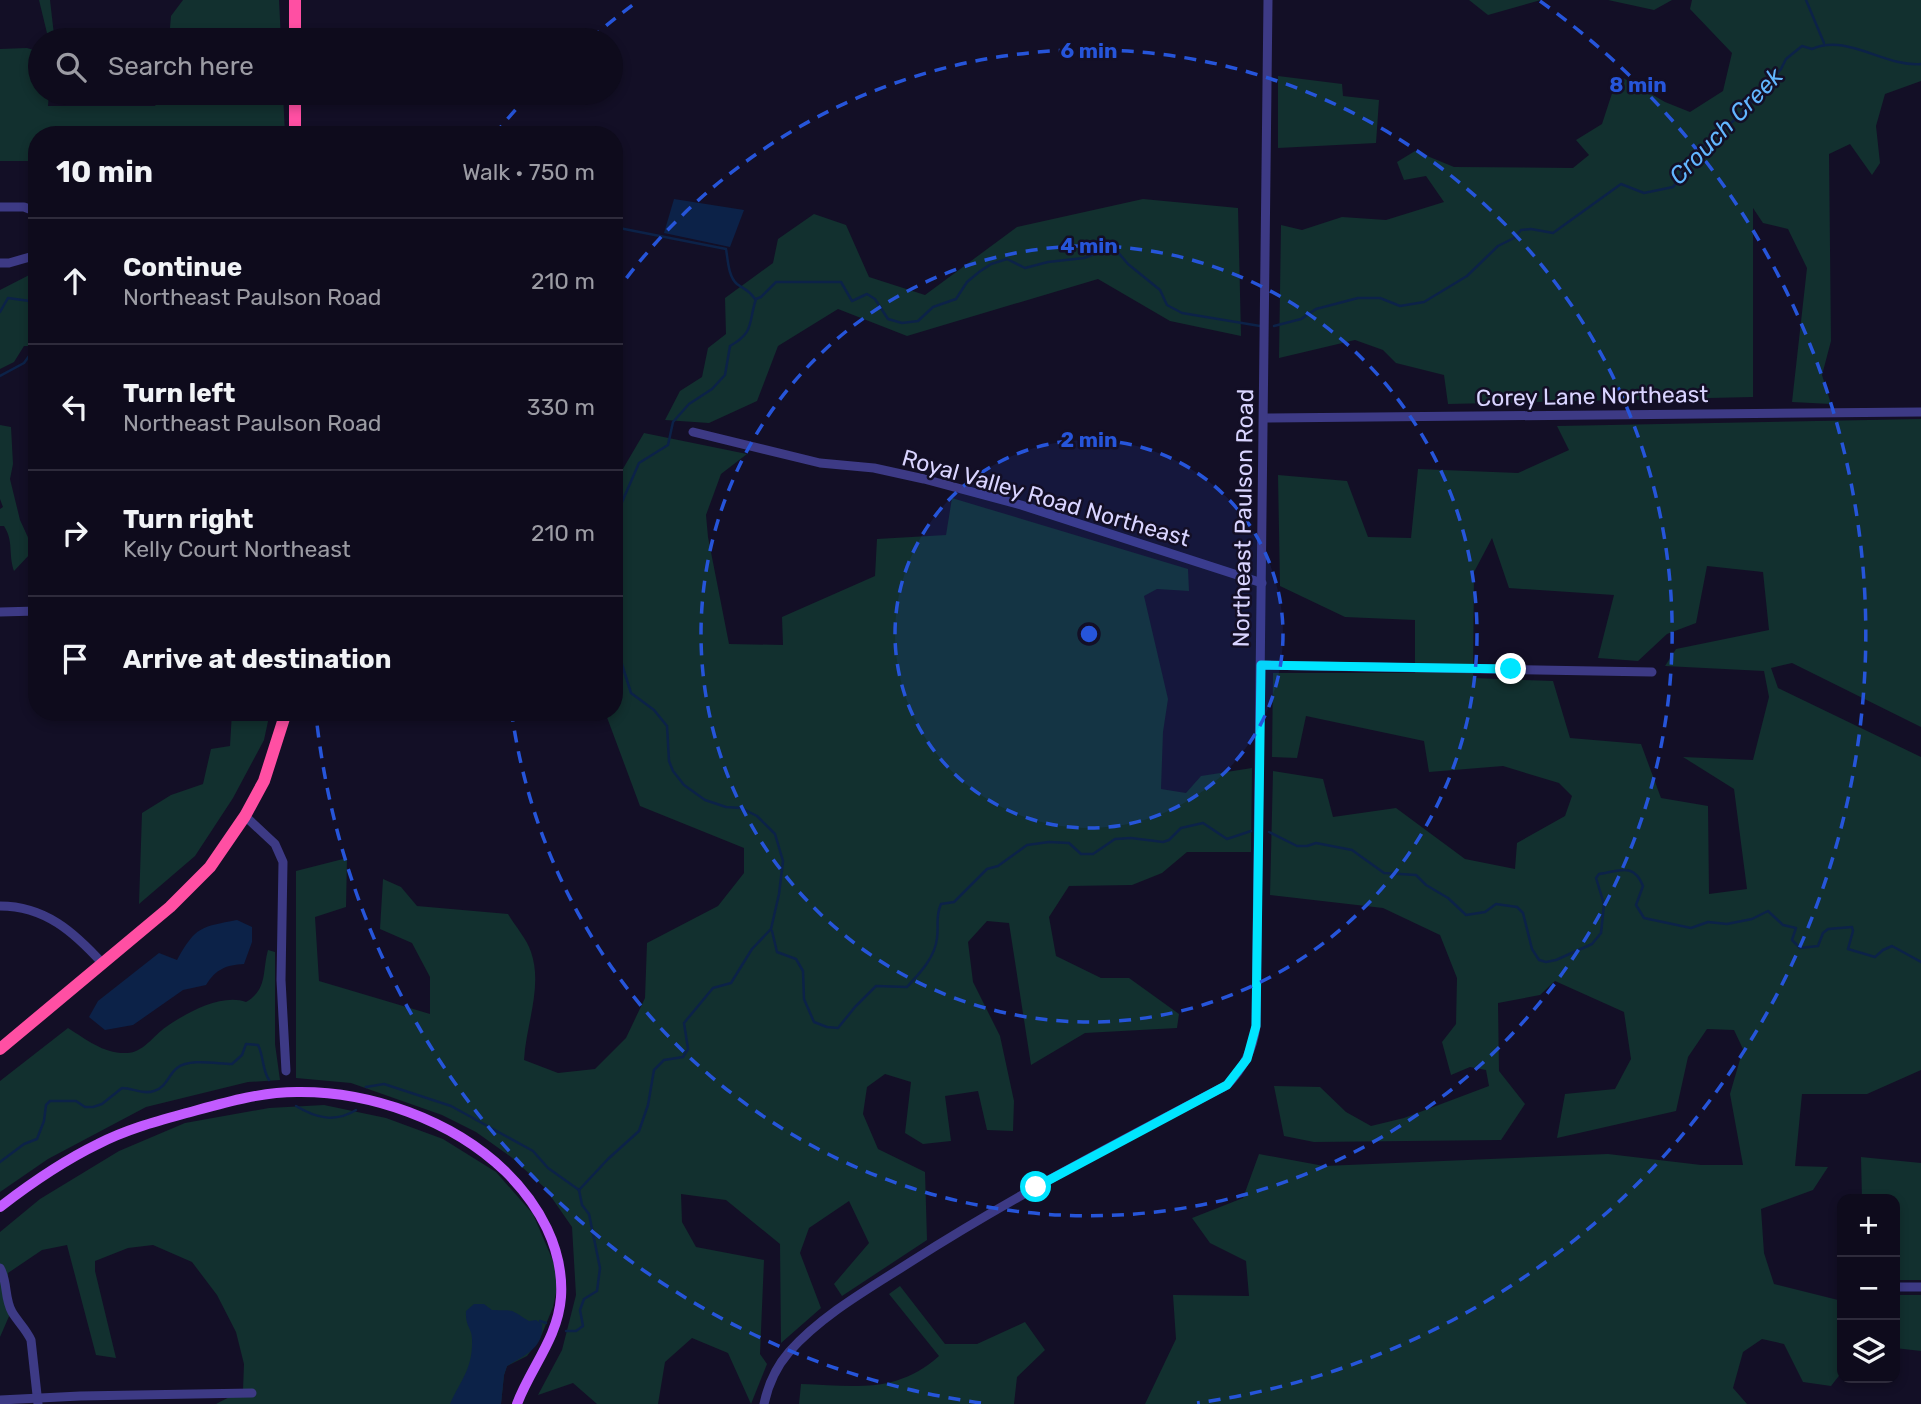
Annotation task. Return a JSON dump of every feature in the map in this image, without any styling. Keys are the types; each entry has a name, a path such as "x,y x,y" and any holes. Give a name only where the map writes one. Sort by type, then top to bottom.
{"highway":[{"path":"295,0 295,28"},
{"path":"295,105 295,126"},
{"path":"0,1049 197,882 222,851 264,781 283,721"}],"main road":[{"path":"0,1207 58,1166 107,1139 239,1099 275,1093 320,1093 363,1100 412,1114 450,1132 500,1166 532,1202 552,1237 560,1269 559,1313 549,1342 517,1404"}],"street":[{"name":"Northeast Paulson Road","path":"764,1404 772,1378 789,1352 815,1327 841,1308 977,1221 1060,1173 1227,1085 1243,1066 1250,1051 1256,1026 1268,0"},
{"path":"0,207 28,209"},
{"path":"0,263 28,258"},
{"name":"Corey Lane Northeast","path":"1264,418 1921,412"},
{"name":"Royal Valley Road Northeast","path":"693,432 820,463 874,468 910,475 1021,505 1262,583"},
{"path":"0,612 28,611"},
{"path":"1261,665 1652,672"},
{"path":"245,816 275,844 283,862 281,980 286,1071"},
{"path":"0,906 32,910 53,919 77,936 103,964"},
{"path":"0,1268 6,1280 11,1311 27,1330 31,1340 38,1401"},
{"path":"1900,1287 1921,1287"},
{"path":"0,1400 252,1394"}],"green space":[{"path":"39,0 50,0 53,28 46,28"},
{"path":"183,0 279,0 280,28 170,28 171,16"},
{"path":"1469,0 1541,0 1488,15"},
{"path":"1608,0 1672,0 1654,10"},
{"path":"1692,0 1921,0 1921,81 1885,94 1876,126 1880,163 1872,175 1850,144 1829,154 1831,341 1822,375 1831,404 1792,402 1807,268 1788,229 1763,223 1753,208 1753,397 1448,404 1444,375 1396,363 1383,350 1355,340 1279,358 1281,225 1302,230 1342,217 1386,220 1444,202 1426,176 1404,180 1397,162 1415,151 1454,167 1573,168 1589,155 1576,140 1602,124 1618,75 1665,102 1690,112 1723,91 1732,53 1690,9"},
{"path":"28,48 28,105 284,105 285,126 28,126 28,161 0,161 0,49"},
{"path":"1278,76 1342,84 1343,96 1379,100 1376,143 1278,148"},
{"path":"1143,199 1238,208 1241,336 1170,321 1098,279 907,336 838,309 778,346 757,401 709,423 665,420 680,391 702,377 708,348 726,334 725,298 773,263 778,239 814,214 846,225 869,277 925,295 1017,227"},
{"path":"28,276 28,346 24,346 14,362 0,369 0,290"},
{"path":"1921,419 1921,727 1792,663 1771,668 1778,688 1921,757 1921,1070 1867,1094 1802,1094 1795,1166 1828,1167 1813,1190 1761,1209 1764,1253 1774,1284 1837,1300 1837,1378 1831,1386 1803,1382 1784,1344 1762,1339 1743,1352 1733,1388 1747,1404 1145,1404 1176,1339 1173,1295 1249,1296 1246,1261 1210,1243 1192,1218 1243,1198 1259,1154 1324,1166 1608,1154 1701,1165 1743,1165 1730,1094 1743,1049 1734,1030 1707,1029 1688,1057 1676,1111 1557,1138 1565,1094 1615,1089 1631,1059 1624,1012 1555,981 1540,995 1498,1003 1499,1071 1525,1104 1501,1140 1314,1142 1284,1136 1274,1086 1320,1087 1346,1112 1371,1126 1404,1118 1489,1086 1486,1070 1470,1067 1451,1075 1442,1042 1456,1024 1457,978 1440,935 1383,908 1270,895 1273,771 1323,779 1333,817 1396,808 1465,859 1515,869 1517,843 1565,816 1572,796 1559,783 1503,766 1429,772 1424,741 1306,716 1297,758 1272,757 1273,673 1415,673 1415,620 1345,617 1280,586 1278,475 1347,481 1368,537 1411,538 1418,469 1518,473 1569,450 1557,426","holes":["1492,538 1509,588 1614,595 1598,658 1638,661 1667,634 1696,623 1707,566 1763,572 1769,630 1676,649 1665,666 1764,671 1769,697 1753,760 1683,757 1734,789 1747,889 1709,894 1708,806 1661,798 1641,744 1570,738 1553,681 1473,678 1474,572"]},
{"path":"0,425 11,427 13,464 10,479 20,520 28,537 28,556 14,571 9,537 4,526 0,526 0,509 3,507 0,499"},
{"path":"644,433 747,454 721,474 706,515 729,644 783,645 782,617 875,576 877,539 946,535 952,498 1188,569 1189,591 1157,589 1144,596 1168,699 1163,732 1161,789 1186,793 1201,776 1252,768 1251,852 1187,852 1162,873 1132,885 1069,886 1049,917 1056,956 1101,978 1129,978 1179,1014 1177,1028 1085,1033 1031,1065 1009,923 987,921 968,942 973,982 1000,1036 1014,1101 1013,1131 987,1130 978,1091 945,1096 951,1141 923,1144 905,1133 911,1082 885,1074 867,1087 863,1114 878,1149 925,1172 927,1240 842,1296 834,1284 869,1243 849,1201 809,1228 800,1253 821,1308 781,1343 780,1244 726,1200 681,1194 682,1222 696,1247 764,1260 760,1354 767,1364 751,1404 728,1353 692,1338 665,1362 658,1404 597,1404 573,1383 538,1395 562,1350 576,1295 572,1227 545,1188 511,1157 476,1132 442,1115 351,1083 296,1078 296,871 347,858 346,907 315,917 319,981 430,1014 430,977 412,943 380,929 383,879 401,887 417,906 508,914 527,942 534,965 535,992 524,1060 558,1073 595,1069 626,1038 645,998 647,943 718,906 744,873 744,848 640,806 608,721 623,721 623,469"},
{"path":"231,721 268,721 264,740 233,798 195,856 139,904 142,813 171,795 203,784 211,749 230,746"},
{"path":"268,950 275,952 275,1044 280,1080 248,1082 146,1107 48,1159 0,1192 0,1081 68,1028 103,1049 127,1053 143,1047 166,1027 204,1006 226,1000 246,1002 261,986"},
{"path":"324,1105 386,1118 443,1139 496,1172 533,1214 556,1268 556,1293 540,1339 527,1356 507,1366 501,1404 216,1404 243,1390 244,1364 236,1332 217,1295 192,1262 153,1245 128,1248 95,1261 95,1271 116,1358 96,1355 67,1245 42,1250 8,1273 10,1314 0,1337 0,1232 40,1199 119,1151 185,1123 269,1108"},
{"path":"1861,1157 1921,1163 1921,1280 1900,1280 1900,1194 1862,1194"},
{"path":"900,1286 945,1344 977,1344 1025,1322 1045,1350 1017,1377 1014,1404 799,1404 801,1384 857,1386 891,1382 907,1377 939,1356 889,1294"},
{"path":"1900,1295 1921,1295 1921,1351 1900,1349"}],"water":[{"path":"674,199 744,210 730,247 664,233"},
{"path":"237,920 252,927 252,942 244,964 222,969 206,985 183,990 133,1025 105,1030 89,1017 98,1001 159,953 177,960 189,940 201,930"},
{"path":"474,1304 484,1304 492,1310 512,1311 529,1321 536,1320 542,1324 542,1333 536,1346 507,1366 501,1404 450,1404 471,1358 472,1335 466,1311"}],"waterway":[{"path":"1806,0 1824,43"},
{"name":"Crouch Creek","path":"1274,326 1301,319 1316,309 1358,298 1380,298 1400,306 1424,302 1467,276 1498,246 1514,238 1521,230 1553,233 1621,184 1644,193 1673,187 1685,161 1738,117 1781,69 1786,59 1802,46 1812,49 1839,45 1893,61 1921,64"},
{"path":"623,229 726,249 734,281 755,299"},
{"name":"Crouch Creek","path":"623,500 639,463 668,445 673,422 689,404 712,389 725,375 730,346 747,331 756,299 776,282 841,282 852,301 867,294 875,299 888,319 902,323 918,321 933,307 956,299 967,282 991,264 1007,259 1025,268 1084,258 1108,249 1116,250 1128,264 1160,290 1167,305 1182,313 1260,326"},
{"path":"0,312 8,298 28,301"},
{"path":"0,376 24,363 28,357"},
{"name":"Crouch Creek","path":"579,1190 639,1131 648,1105 654,1070 664,1060 683,1057 688,1049 684,1023 713,988 731,983 752,949 771,929 783,861 775,834 757,816 741,808 726,807 705,800 684,785 669,761 667,726 654,710 631,693 623,668"},
{"path":"772,931 777,952 796,959 803,971 804,999 814,1022 838,1028 876,986 907,987 926,965 936,945 941,904 954,902 987,869 998,866 1027,845 1069,843 1081,854 1093,854 1115,839 1163,842 1169,840 1181,828 1203,823 1227,839 1251,831"},
{"path":"1269,832 1297,846 1316,843 1352,850 1384,873 1416,875 1466,915 1485,912 1496,904 1517,907 1523,913 1532,949 1539,960 1546,962 1592,944 1601,933 1604,904 1596,878 1599,874 1624,870 1635,873 1643,886 1636,905 1644,918 1691,928 1708,922 1727,924 1752,919 1768,911 1783,925 1796,928 1792,940 1800,948 1818,946 1823,933 1828,929 1852,927 1848,949 1875,957 1892,946 1921,962"},
{"path":"0,1162 24,1144 37,1139 44,1121 46,1105 50,1101 76,1101 85,1107 93,1107 102,1104 122,1088 154,1091 162,1087 182,1065 196,1062 232,1064 242,1055 246,1044 258,1045 269,1080"},
{"path":"366,1087 384,1084 451,1106 533,1151 548,1168 579,1190"},
{"path":"296,1106 311,1114 333,1118 356,1110"},
{"name":"Crouch Creek","path":"566,1331 576,1331 583,1326 580,1310 584,1299 597,1291 600,1268 589,1214 582,1205 579,1190"},
{"name":"Crouch Creek","path":"540,1321 546,1323"}],"route":[{"path":"1036,1187 1227,1085 1247,1059 1256,1026 1261,665 1511,669"}]}
